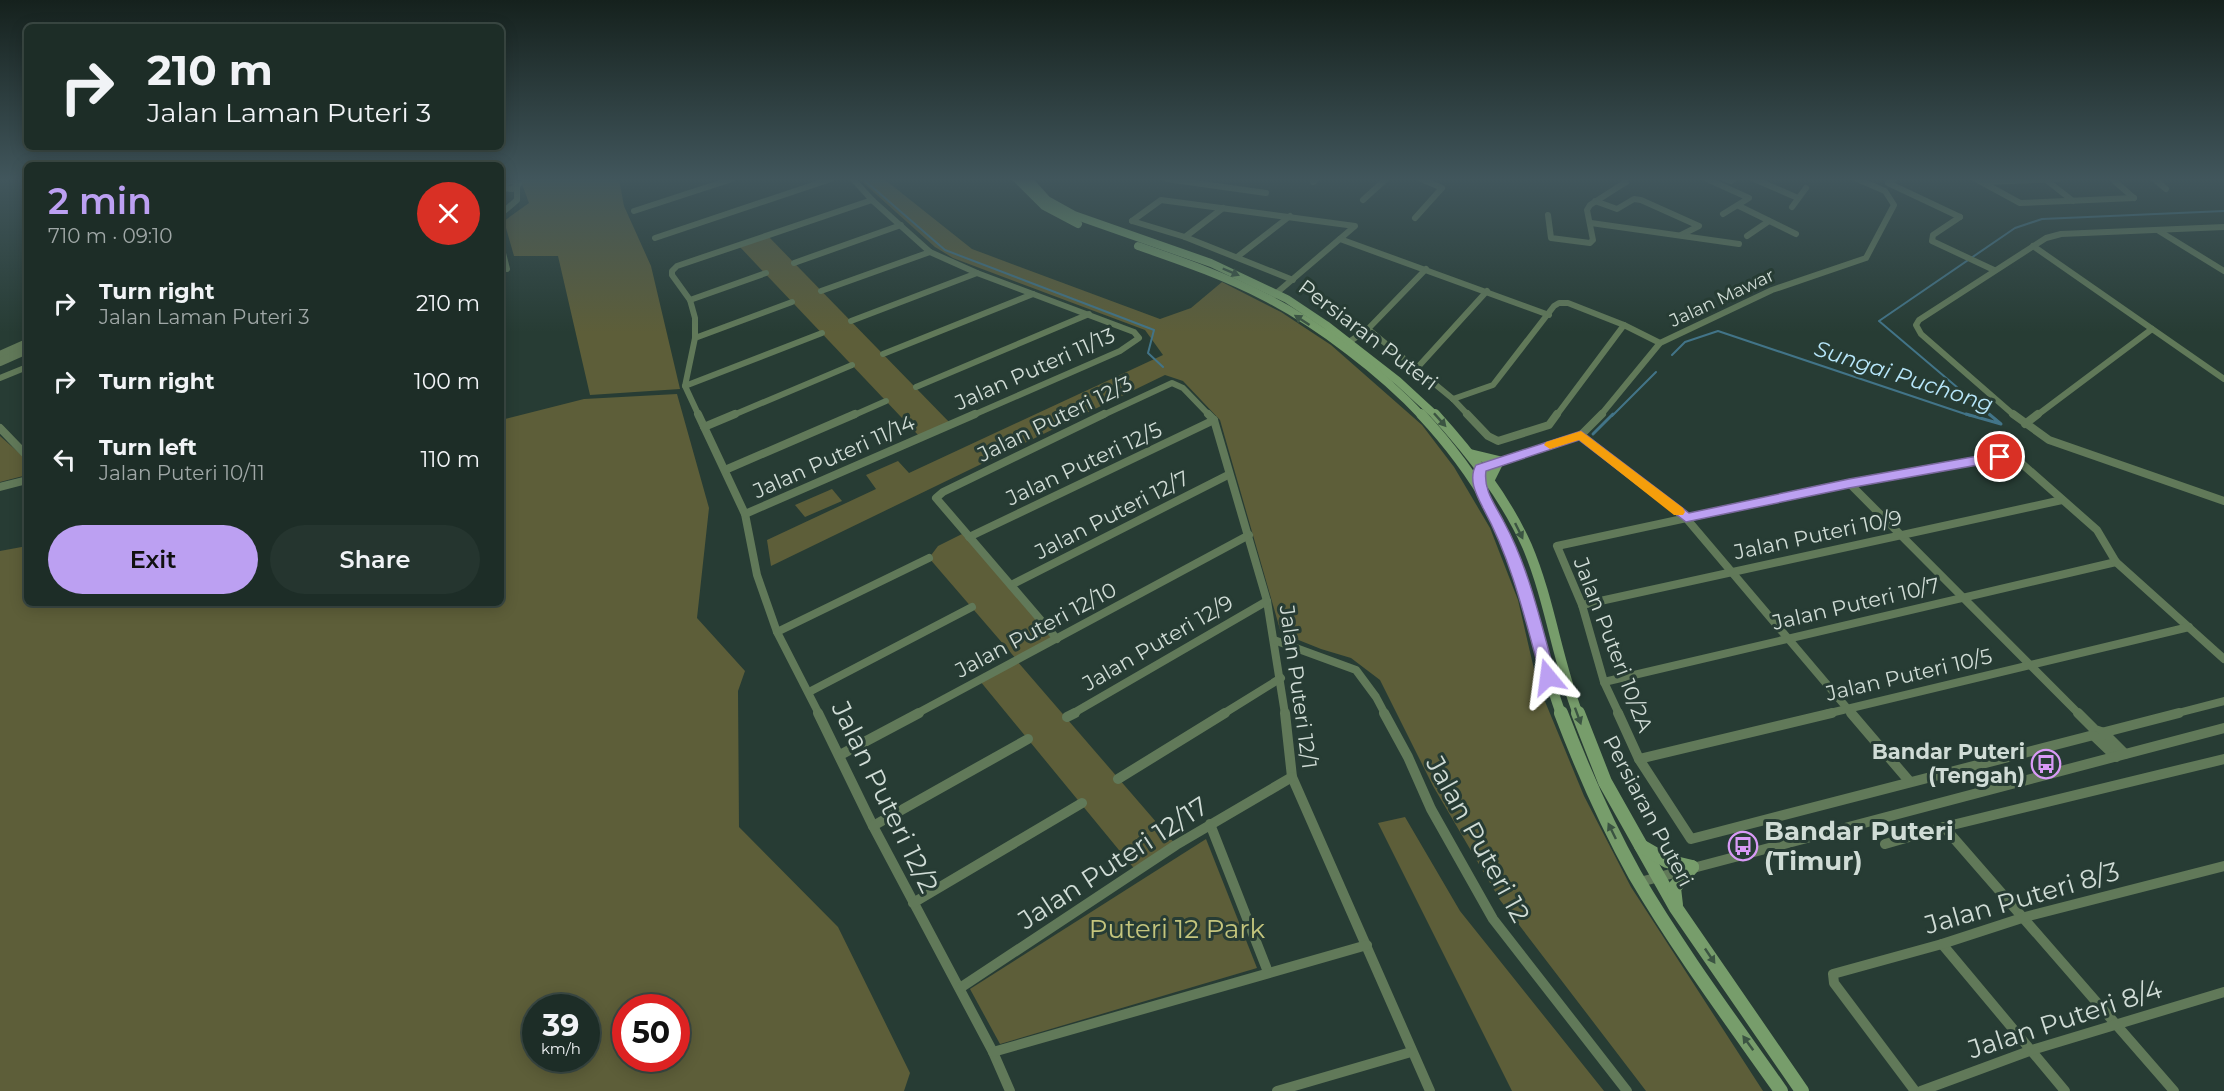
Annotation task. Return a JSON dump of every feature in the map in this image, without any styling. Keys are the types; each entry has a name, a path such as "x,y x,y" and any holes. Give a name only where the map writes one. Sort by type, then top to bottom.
{"main road":[{"name":"Persiaran Puteri","path":"1096,230 1273,296 1309,312 1422,402 1465,456 1505,536 1520,573 1548,677 1567,730 1615,837 1678,945 1781,1091"},
{"name":"Persiaran Puteri","path":"1273,296 1378,374 1420,411 1465,456"},
{"path":"1465,456 1499,461 1489,481"},
{"path":"1465,456 1481,468 1479,473 1481,491"},
{"name":"Persiaran Puteri","path":"1481,468 1512,517 1527,547 1545,601 1561,667 1579,721 1605,782 1676,908 1802,1091"},
{"path":"1641,846 1667,861 1692,867 1674,888 1676,908"}],"street":[{"path":"655,238 679,230"},
{"path":"685,386 695,338 695,318 690,300 672,275 672,271 677,266 784,230"},
{"path":"794,263 887,230"},
{"path":"906,230 930,252 977,273 1089,314"},
{"path":"1162,230 1293,280"},
{"path":"1185,237 1194,230"},
{"path":"1237,257 1272,230"},
{"path":"1273,296 1350,230"},
{"path":"1549,230 1549,236 1554,239 1590,243 1593,240 1592,230"},
{"path":"1635,230 1739,243"},
{"path":"1680,236 1692,230"},
{"path":"1747,236 1756,230"},
{"path":"1788,230 1796,234"},
{"name":"Jalan Mawar","path":"1660,343 1772,290 1866,258 1882,230"},
{"path":"1941,230 1933,235 1932,241 1994,270"},
{"path":"2224,272 2158,230 2061,234 2046,238 1994,270 1919,320 1916,329 2025,424 2049,440 2224,501"},
{"path":"1340,238 1549,315"},
{"path":"2033,246 2224,379"},
{"path":"821,291 930,252"},
{"path":"504,257 507,269"},
{"path":"1348,342 1368,329 1426,269"},
{"path":"690,300 766,273"},
{"path":"851,321 977,273"},
{"path":"1417,368 1487,291"},
{"path":"883,354 1033,294"},
{"path":"695,338 792,302"},
{"path":"1453,399 1493,385 1554,306 1559,303 1568,303 1660,343 1602,414 1581,435 1481,468"},
{"path":"916,387 1089,314"},
{"name":"Jalan Puteri 11/13","path":"935,431 1120,351 1139,338 1134,332 1089,314"},
{"path":"1368,329 1453,399 1488,436 1498,441 1549,425 1623,327"},
{"path":"2025,424 2152,329"},
{"path":"685,386 822,333"},
{"path":"0,355 24,344"},
{"path":"0,362 24,351"},
{"path":"704,427 852,365"},
{"path":"0,378 24,368"},
{"name":"Jalan Puteri 12/3","path":"969,537 936,498 943,492 1158,388 1172,383 1183,388"},
{"name":"Jalan Puteri 12/2","path":"685,386 745,514 757,575 777,632 809,692 873,826 993,1052 1010,1091"},
{"name":"Jalan Puteri 12/1","path":"1183,388 1214,420 1228,475 1249,535 1267,601 1281,678 1292,777 1430,1091"},
{"path":"725,470 886,401"},
{"name":"Jalan Puteri 12/5","path":"969,537 1214,420"},
{"path":"0,428 24,453"},
{"name":"Jalan Puteri 11/14","path":"745,514 935,431"},
{"path":"1581,435 1686,518 1910,782 2224,701"},
{"path":"1686,518 1849,483 2000,457 2011,459 2021,463 2097,530 2116,562 2224,659"},
{"name":"Jalan Puteri 12/7","path":"1011,585 1228,475"},
{"path":"0,487 24,481"},
{"path":"1849,483 2121,756"},
{"name":"Jalan Puteri 10/9","path":"1582,605 2062,501"},
{"name":"Jalan Puteri 10/2A","path":"1686,518 1557,546 1582,605 1604,682 1639,759 1691,839 1910,782"},
{"name":"Jalan Puteri 12/10","path":"840,755 1249,535"},
{"path":"969,537 1057,639"},
{"path":"777,632 929,558"},
{"name":"Jalan Puteri 10/7","path":"1604,682 2116,562"},
{"name":"Jalan Puteri 12/9","path":"1067,717 1267,601"},
{"path":"809,692 972,607"},
{"name":"Jalan Puteri 10/5","path":"1639,759 2189,627"},
{"name":"Jalan Puteri 12","path":"1274,640 1356,669 1376,697 1408,757 1431,809 1493,919 1627,1091"},
{"path":"1118,779 1281,678"},
{"path":"1640,882 2224,729"},
{"path":"873,826 1028,739"},
{"path":"1885,844 1944,827 2224,759"},
{"name":"Jalan Puteri 12/17","path":"960,988 1210,824 1292,777"},
{"path":"913,903 1082,803"},
{"path":"1210,824 1268,972"},
{"path":"1944,827 2025,917 2174,1091"},
{"name":"Jalan Puteri 8/3","path":"1915,1091 1834,984 1833,974 1942,944 2025,917 2224,866"},
{"path":"1942,944 2065,1091"},
{"path":"993,1052 1367,945"},
{"name":"Jalan Puteri 8/4","path":"1921,1091 2032,1050 2224,992"},
{"path":"1278,1091 1411,1052"}],"green space":[{"path":"507,230 635,230 651,266 680,389 590,395 558,256 514,256"},
{"path":"916,230 948,230 972,249 1160,319 1191,308 1222,282 1281,312 1331,345 1422,425 1454,467 1490,528 1518,600 1537,682 1584,796 1631,887 1763,1091 1646,1091 1500,900 1433,786 1380,680 1351,658 1281,633 1220,420 1183,381 1165,375 771,566 767,540 876,489 866,475 898,461 909,473 1163,355 1145,330 953,258 935,247"},
{"path":"768,236 951,424 920,437 739,246"},
{"path":"677,394 709,508 697,618 745,671 738,691 739,827 838,927 910,1073 904,1091 0,1091 0,551 24,547 24,606 504,606 504,419 584,399"},
{"path":"0,436 24,457 24,476 0,482"},
{"path":"832,489 842,501 805,517 795,505"},
{"name":"Puteri 12 Park","path":"964,533 1057,639 1017,661 1176,845 1137,872 980,681 1017,660 929,558 938,546"},
{"path":"1405,817 1460,911 1604,1091 1512,1091 1378,823"},
{"name":"Puteri 12 Park","path":"1206,839 1257,968 1000,1044 970,989"}],"waterway":[{"path":"922,230 945,250 1154,330 1148,353 1163,367"},
{"name":"Sungai Puchong","path":"1991,416 1879,321 2012,230"},
{"name":"Sungai Puchong","path":"1672,355 1685,342 1718,331 1971,416"},
{"name":"Sungai Puchong","path":"1612,416 1656,372"},
{"name":"Sungai Puchong","path":"1593,434 1613,414"},
{"name":"Sungai Puchong","path":"1966,414 2001,424 1989,414"}],"slow traffic":[{"path":"1550,445 1581,435 1679,512"}],"place":[{"name":"Bandar Puteri (Tengah)","path":"2046,764"},
{"name":"Bandar Puteri (Timur)","path":"1743,846"}],"route":[{"path":"1548,677 1520,573 1505,536 1481,492 1479,473 1481,468 1581,435 1686,518 1849,483 2000,457"}]}
